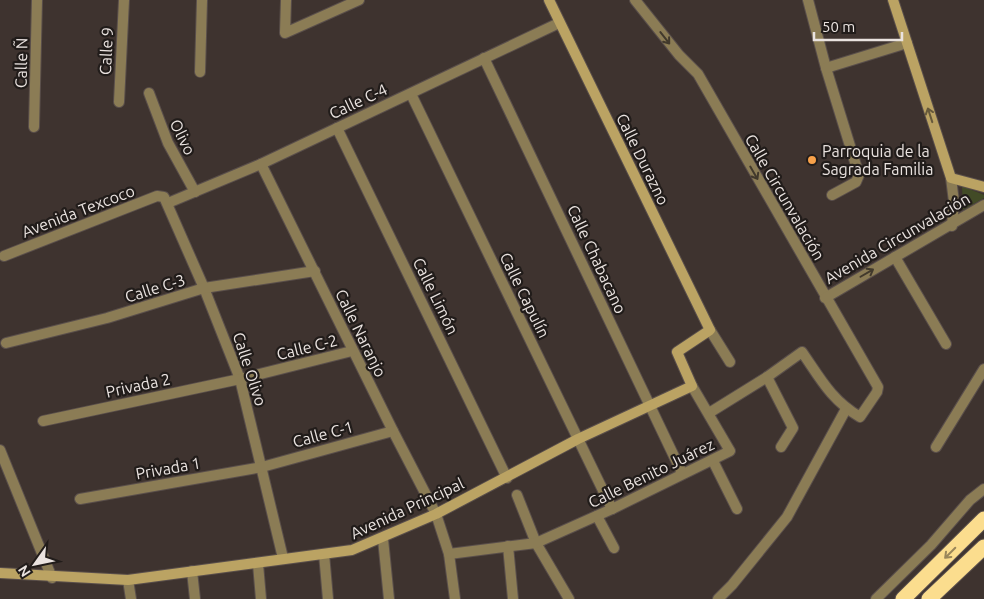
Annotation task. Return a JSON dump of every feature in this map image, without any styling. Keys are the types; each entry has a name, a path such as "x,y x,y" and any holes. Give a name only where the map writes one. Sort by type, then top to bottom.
{"highway":[{"path":"903,599 984,519"},
{"path":"929,599 984,547"}],"street":[{"name":"Calle Ñ","path":"34,128 38,0"},
{"name":"Calle 9","path":"118,102 124,0"},
{"path":"200,72 202,0"},
{"path":"286,0 285,33 359,0"},
{"name":"Calle Durazno","path":"549,0 710,330"},
{"name":"Calle Circunvalación","path":"635,0 679,55 698,74 825,298 876,381 877,392 860,417 846,409"},
{"path":"808,0 859,179 832,195"},
{"path":"893,0 951,178 954,202 952,226"},
{"name":"Calle C-4","path":"166,200 194,192 261,164 559,23"},
{"path":"826,68 907,43"},
{"name":"Calle Chabacano","path":"484,58 682,473"},
{"name":"Olivo","path":"149,93 168,144 194,192"},
{"name":"Calle Capulín","path":"411,94 612,509"},
{"name":"Calle Limón","path":"337,128 507,478"},
{"name":"Calle Naranjo","path":"261,164 315,271 352,351 436,514 449,554 455,599"},
{"path":"951,178 984,187"},
{"name":"Avenida Texcoco","path":"4,256 157,196 166,200"},
{"name":"Calle Olivo","path":"166,200 240,379 283,558"},
{"name":"Avenida Circunvalación","path":"825,298 952,226 984,205"},
{"path":"895,257 946,344"},
{"name":"Calle C-3","path":"6,343 107,318 204,288 315,271"},
{"path":"710,330 730,362"},
{"name":"Calle Benito Juárez","path":"449,554 536,543 612,509 730,451 692,386 677,352 710,330"},
{"name":"Calle C-2","path":"240,379 352,351"},
{"path":"708,413 767,377 802,352 831,396 846,409 787,517 732,585 718,599"},
{"path":"936,447 984,369"},
{"path":"767,377 793,428 781,447"},
{"name":"Privada 2","path":"43,421 240,379"},
{"name":"Avenida Principal","path":"0,573 52,578 128,580 352,550 436,514 578,439 692,386"},
{"name":"Calle C-1","path":"262,467 393,431"},
{"path":"0,450 52,578"},
{"path":"713,461 737,509"},
{"name":"Privada 1","path":"80,499 262,467"},
{"path":"876,599 931,545 970,500 984,489"},
{"path":"517,495 536,543 569,599"},
{"path":"597,516 614,548"},
{"path":"383,538 389,599"},
{"path":"508,546 513,599"},
{"path":"324,554 328,599"},
{"path":"258,564 261,599"},
{"path":"192,571 195,599"},
{"path":"128,580 131,599"}],"green space":[{"path":"962,186 984,195 984,198 963,210"}],"place":[{"name":"Parroquia de la Sagrada Familia","path":"812,160"}]}
